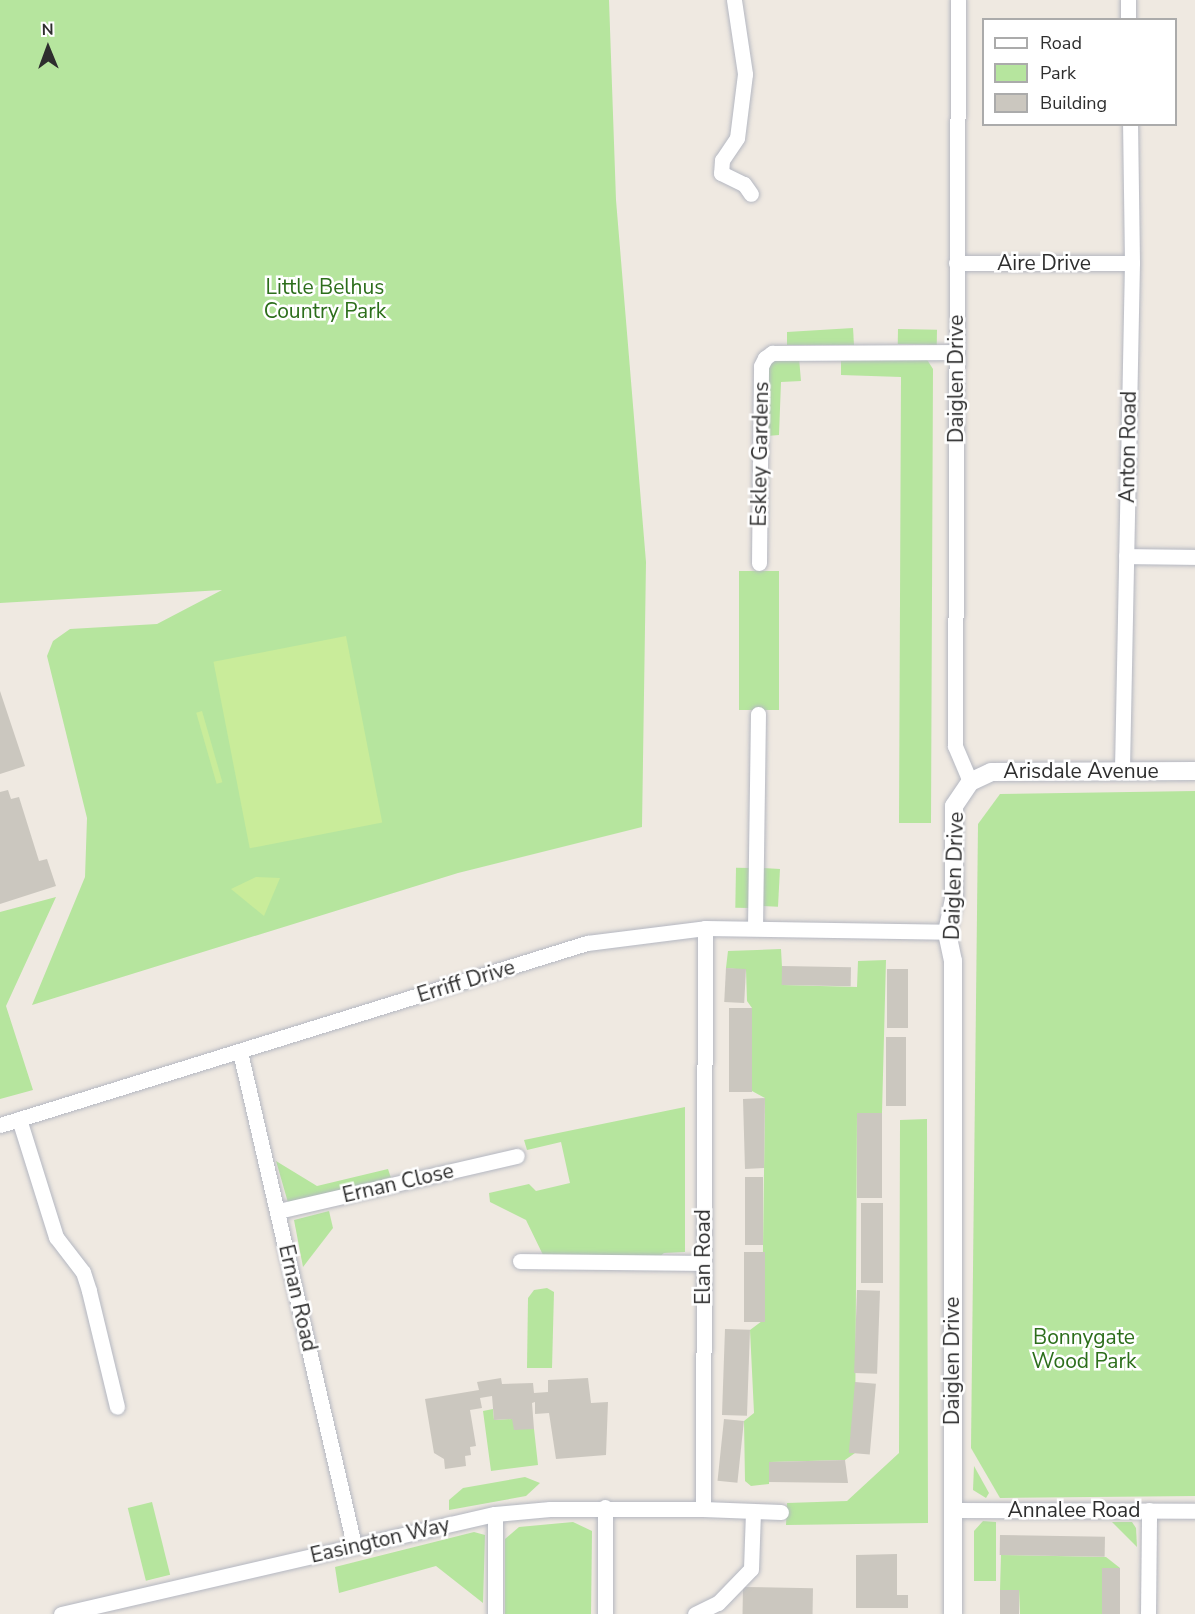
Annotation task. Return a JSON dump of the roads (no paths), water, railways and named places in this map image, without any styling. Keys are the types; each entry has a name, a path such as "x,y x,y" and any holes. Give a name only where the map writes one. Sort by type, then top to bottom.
{"street":[{"path":"734,0 745,74 737,138 722,160 721,173 744,184 751,194"},
{"name":"Daiglen Drive","path":"953,1614 953,969 947,932 954,900 954,806 970,782 955,746 958,0"},
{"path":"1128,0 1128,18"},
{"name":"Anton Road","path":"1122,769 1132,263 1130,126"},
{"name":"Aire Drive","path":"956,263 1132,263"},
{"name":"Eskley Gardens","path":"759,563 761,366 765,358 772,353 956,352"},
{"path":"1126,556 1195,557"},
{"path":"755,928 758,714"},
{"name":"Arisdale Avenue","path":"970,782 991,772 1122,769 1195,771"},
{"name":"Erriff Drive","path":"0,1125 587,943 705,928 947,932"},
{"name":"Elan Road","path":"703,1509 702,1263 705,928"},
{"name":"Ernan Road","path":"240,1052 354,1545"},
{"path":"19,1119 56,1237 86,1282 117,1407"},
{"name":"Ernan Close","path":"278,1211 517,1156"},
{"path":"520,1261 702,1263"},
{"path":"605,1614 606,1508"},
{"name":"Easington Way","path":"61,1614 495,1514 606,1508 703,1509"},
{"path":"703,1509 781,1512"},
{"name":"Annalee Road","path":"953,1510 1195,1511"},
{"path":"1148,1614 1149,1510"},
{"path":"695,1614 718,1603 751,1569 753,1511"},
{"path":"495,1514 495,1614"}],"park label":[{"name":"Little Belhus Country Park","path":"325,299"},
{"name":"Bonnygate Wood Park","path":"1084,1349"}]}
